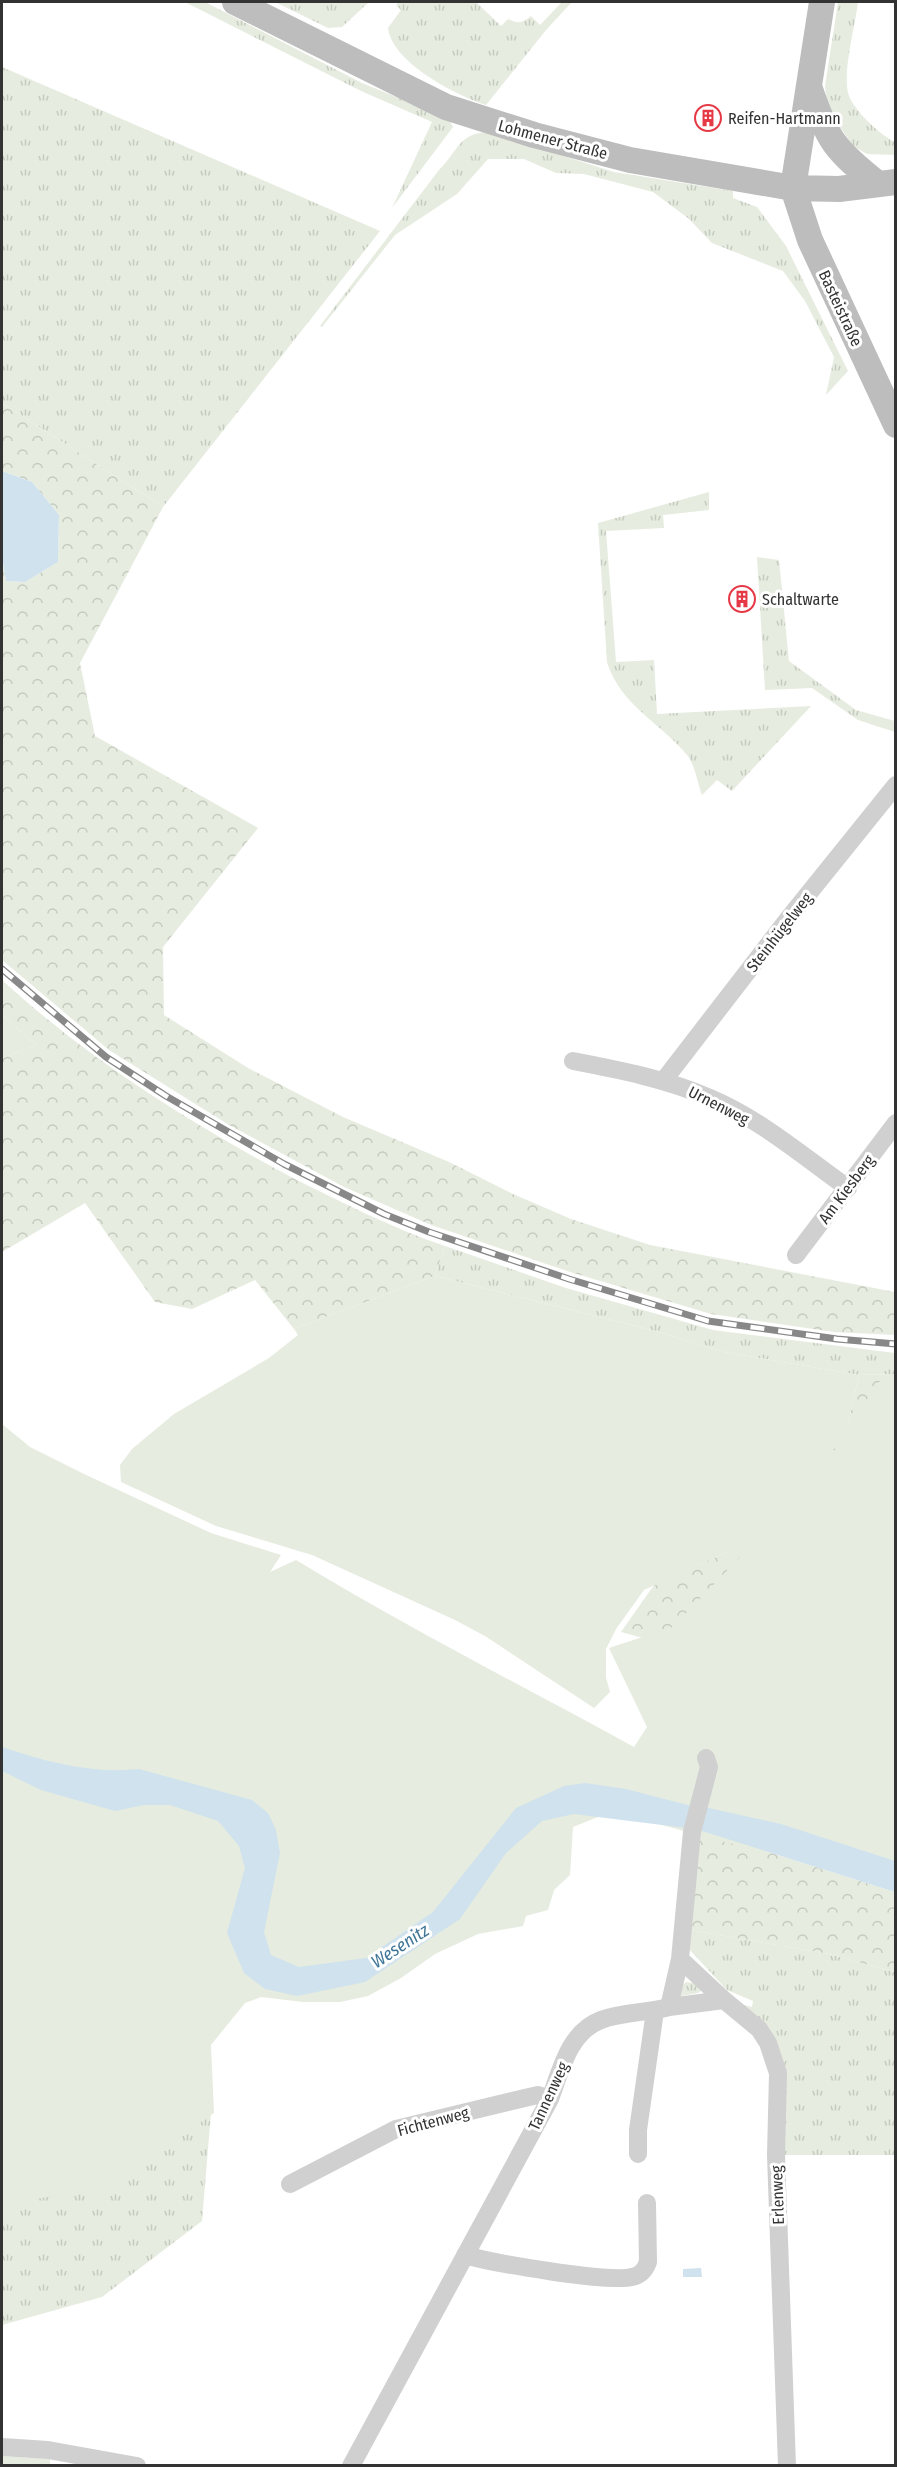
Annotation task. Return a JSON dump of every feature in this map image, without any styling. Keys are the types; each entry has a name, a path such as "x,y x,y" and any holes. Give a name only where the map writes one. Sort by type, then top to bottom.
{"main road":[{"name":"Lohmener Straße","path":"235,2 468,115 630,160 793,188 839,189 887,183"},
{"path":"793,188 822,2"},
{"path":"809,86 822,127 843,156 887,183"},
{"name":"Basteistraße","path":"793,188 810,240 896,425"}],"street":[{"name":"Steinhügelweg","path":"664,1080 788,919 896,785"},
{"name":"Urnenweg","path":"573,1062 664,1080 711,1098 745,1116 848,1188"},
{"name":"Am Kiesberg","path":"796,1255 896,1123"},
{"path":"638,2154 638,2130 662,2009 680,1959 692,1832 709,1767 706,1758"},
{"name":"Erlenweg","path":"680,1959 759,2029 768,2043 778,2073 776,2164 787,2466"},
{"path":"662,2009 724,2000"},
{"name":"Tannenweg","path":"351,2466 550,2098 570,2047 583,2031 601,2020 662,2009"},
{"name":"Fichtenweg","path":"290,2184 396,2129 538,2095 550,2098"},
{"path":"465,2255 580,2274 632,2277 645,2270 648,2262 647,2203"},
{"path":"2,2447 48,2450 137,2466"}],"green space":[{"path":"185,2 205,2 362,83 448,118 453,127 392,208 432,122 361,91"},
{"path":"275,2 369,2 342,27 328,28"},
{"path":"400,2 476,2 501,26 508,19 520,22 531,16 540,25 562,2 572,2 546,30 486,105 458,94 427,76 401,53 392,41 388,28 401,10 396,5"},
{"path":"838,2 858,2 848,60 848,93 855,107 868,121 895,142 895,155 867,154 853,146 827,108 825,86"},
{"path":"2,67 380,231 163,507 2,403"},
{"path":"488,132 614,172 733,191 733,198 757,207 786,246 848,371 826,395 834,357 805,301 783,271 712,243 688,218 653,192 584,174 556,173 524,159 488,159 457,194 395,235 322,327 320,326 460,144 478,133"},
{"path":"2,403 163,507 80,663 95,736 258,828 163,947 164,1015 248,1068 343,1117 449,1162 513,1194 571,1219 650,1245 895,1292 895,1335 834,1332 711,1314 570,1272 431,1225 344,1187 229,1125 109,1050 2,960 2,557 6,581 25,582 58,562 59,515 32,482 2,471"},
{"path":"709,492 709,510 663,515 664,528 606,531 616,662 654,660 657,714 811,706 732,791 717,780 702,795 688,756 631,702 613,677 607,662 598,523"},
{"path":"757,557 779,560 789,661 856,710 895,721 895,732 858,720 812,688 765,690"},
{"path":"2,980 104,1063 214,1134 291,1177 348,1205 445,1246 435,1276 294,1329 255,1280 192,1309 155,1302 85,1203 2,1252 2,1058 36,1045 2,1015"},
{"path":"2,1015 36,1045 2,1058"},
{"path":"445,1246 566,1288 713,1330 895,1353 895,1374 859,1375 724,1352 659,1332 435,1276"},
{"path":"435,1276 659,1332 724,1352 859,1375 848,1424 820,1473 878,1382 895,1381 895,1888 827,1863 736,1845 636,1818 598,1817 573,1827 570,1875 554,1890 548,1910 526,1916 523,1926 478,1934 435,1954 401,1978 368,1996 340,2002 303,2002 261,1997 245,2003 211,2045 214,2113 106,2188 2,2204 2,1424 30,1447 84,1474 211,1533 281,1555 270,1572 296,1560 421,1632 634,1747 647,1727 609,1648 673,1627 800,1494 727,1552 644,1590 616,1629 606,1649 606,1678 610,1692 594,1708 485,1636 455,1620 312,1555 216,1526 121,1482 120,1465 132,1449 174,1414 269,1358 298,1335 294,1329"},
{"path":"895,1374 895,1393 837,1530 654,1641 621,1632 654,1585 727,1552 848,1424 859,1375"},
{"path":"699,1830 895,1892 895,1972 829,1954 690,1930"},
{"path":"690,1930 829,1954 895,1972 895,2155 776,2155 775,2058 724,2000 752,2007 753,2001 727,1990 688,1948"},
{"path":"686,1982 699,1984 703,1989 698,1993 681,1996 682,1986"},
{"path":"2,2096 212,2101 202,2221 102,2297 2,2325"},
{"path":"2,2456 50,2459 50,2465 2,2465"}],"water":[{"path":"2,471 32,482 59,515 58,562 25,582 6,581 2,557"},
{"name":"Wesenitz","path":"2,1747 69,1766 104,1770 139,1769 252,1800 268,1813 276,1830 280,1853 264,1932 271,1955 299,1967 366,1958 433,1912 516,1808 564,1786 585,1783 626,1789 691,1806 686,1828 574,1814 542,1821 506,1853 460,1919 365,1982 297,1996 265,1989 244,1973 227,1933 245,1868 239,1846 218,1821 170,1805 144,1805 115,1811 41,1790 2,1771"},
{"path":"704,1807 781,1824 895,1861 895,1892 699,1830"},
{"path":"701,2268 702,2277 683,2277 683,2269"}],"railway":[{"path":"2,969 106,1057 166,1096 284,1164 384,1214 429,1232 569,1279 708,1321 837,1339 896,1344"}],"place":[{"name":"Reifen-Hartmann","path":"708,118"},
{"name":"Schaltwarte","path":"742,599"}]}
